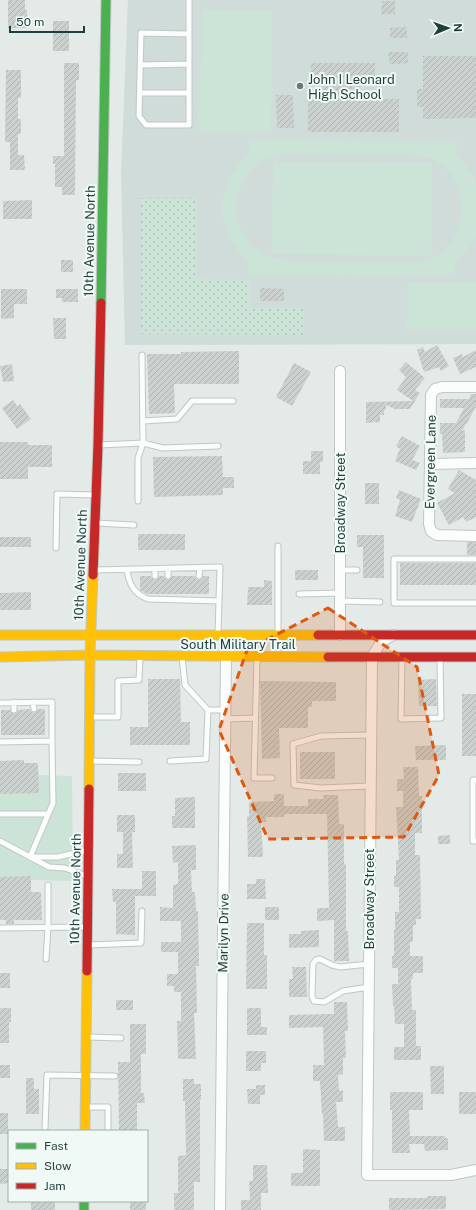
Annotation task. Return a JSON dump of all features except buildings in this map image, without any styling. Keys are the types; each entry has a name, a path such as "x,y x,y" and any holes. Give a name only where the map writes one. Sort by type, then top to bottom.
{"street":[{"name":"10th Avenue North","path":"85,1130 90,655 98,445 106,0"},
{"name":"Broadway Street","path":"340,371 340,635"},
{"name":"Evergreen Lane","path":"476,387 442,387 435,389 431,395 429,524 437,535 476,536"},
{"path":"430,464 476,463"},
{"name":"South Military Trail","path":"0,634 476,635"},
{"path":"372,657 381,642 395,634"},
{"name":"South Military Trail","path":"0,657 90,655 226,657 476,657"},
{"name":"Marilyn Drive","path":"220,1210 226,657"},
{"name":"Broadway Street","path":"372,657 367,1175 451,1175 476,1170"}],"lane":[{"path":"189,0 189,34 189,125 146,125 139,116 141,33 189,34"},
{"path":"140,65 189,64"},
{"path":"140,93 189,93"},
{"path":"138,501 138,458 143,443 142,355"},
{"path":"143,421 177,419 192,401 233,401"},
{"path":"98,445 143,443 163,448 218,446"},
{"path":"56,548 57,494 96,495"},
{"path":"95,523 134,525"},
{"path":"278,546 278,635"},
{"path":"476,559 394,559 394,603 476,603"},
{"path":"93,570 220,567 218,635"},
{"path":"199,576 200,568"},
{"path":"155,569 155,576"},
{"path":"168,569 168,576"},
{"path":"127,570 128,581 140,596 148,599 154,597 167,597 219,601"},
{"path":"340,570 358,570"},
{"path":"198,600 199,594"},
{"path":"299,594 380,602"},
{"path":"89,717 118,717 118,681 139,680 140,656"},
{"path":"182,656 185,685 208,710 255,718"},
{"path":"257,657 254,778 272,778"},
{"path":"402,657 401,719 441,718 440,657"},
{"path":"14,702 14,710"},
{"path":"33,702 34,709"},
{"path":"0,703 52,702 53,804 30,857"},
{"path":"170,760 206,759 208,710"},
{"path":"15,735 15,742"},
{"path":"34,735 34,741"},
{"path":"370,786 320,788 294,785 293,744 321,736 371,735"},
{"path":"0,742 52,741"},
{"path":"90,760 139,762"},
{"path":"476,780 473,780 473,841 476,841"},
{"path":"0,814 48,814"},
{"path":"0,841 49,867 65,868 88,877"},
{"path":"30,857 58,856 88,850"},
{"path":"46,959 48,885"},
{"path":"87,945 141,943 142,911"},
{"path":"0,928 88,927"},
{"path":"369,964 340,967 332,966 320,959 316,960 313,964 312,996 314,1001 324,1002 343,992 369,987"},
{"path":"86,1037 120,1038"},
{"path":"45,1128 47,1075 115,1076"},
{"path":"85,1107 108,1107 108,1130"}],"highlighted area":[{"path":"328,608 417,667 439,775 404,837 268,839 219,730 247,650"}],"shaded area":[{"name":"John I Leonard High School","path":"128,0 476,0 476,344 125,345 121,173"}],"green space":[{"path":"203,10 272,11 271,133 198,132"},
{"path":"249,140 457,141 456,155 469,169 476,182 476,235 468,249 455,262 455,276 248,275 248,261 237,249 229,235 224,221 223,207 224,193 229,179 249,154","holes":["282,154 415,155 435,161 449,172 458,188 462,205 460,223 453,240 440,253 423,262 289,261 267,255 250,243 240,228 236,210 238,193 246,176 261,163"]},
{"path":"273,161 432,163 432,256 272,254"},
{"path":"141,198 196,198 196,279 249,280 249,308 304,308 304,335 141,334"},
{"path":"408,282 476,282 476,329 407,329"},
{"path":"0,774 72,776 73,881 0,879"}],"traffic: fast":[{"path":"101,303 106,0"},
{"path":"84,1202 84,1210"}],"traffic: slow":[{"path":"89,789 90,655 93,575"},
{"path":"0,635 318,635"},
{"path":"0,657 90,655 328,657"},
{"path":"85,1130 87,971"}],"traffic: jam":[{"path":"93,575 101,303"},
{"path":"318,635 476,635"},
{"path":"328,657 476,657"},
{"path":"87,971 89,789"}],"place":[{"name":"John I Leonard High School","path":"300,86"}]}
